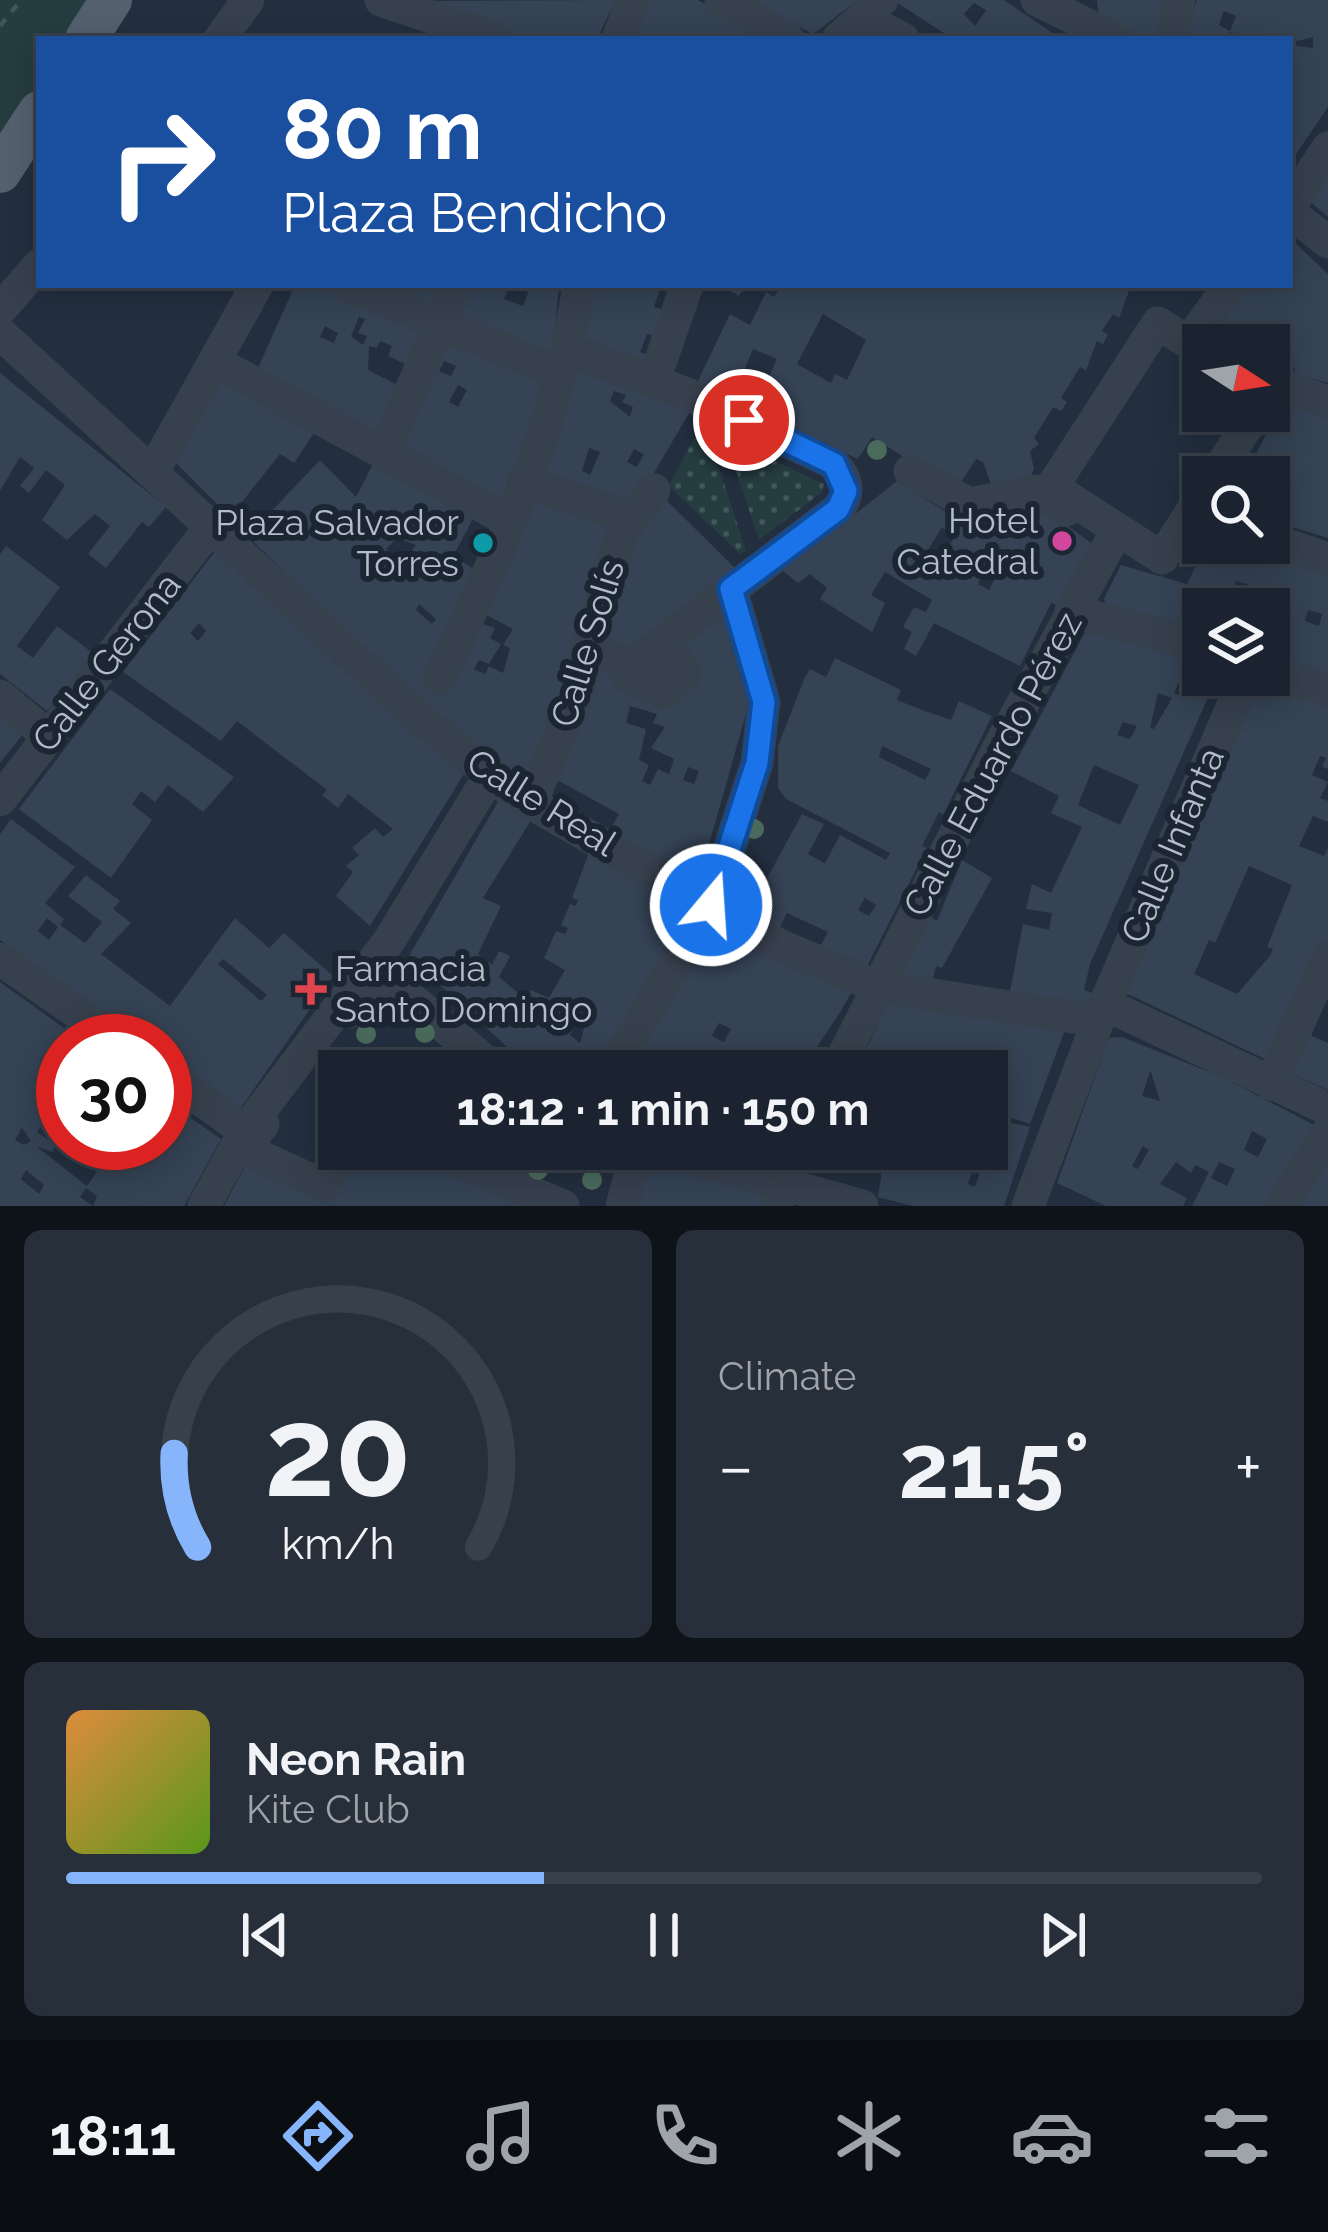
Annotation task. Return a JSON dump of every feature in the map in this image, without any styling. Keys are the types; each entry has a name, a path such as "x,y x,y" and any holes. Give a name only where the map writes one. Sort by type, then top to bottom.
{"main road":[{"path":"88,36 111,0"},
{"path":"0,172 36,117"}],"street":[{"path":"222,36 248,0"},
{"path":"381,0 488,36"},
{"path":"619,36 634,0"},
{"path":"721,0 783,36"},
{"path":"1037,0 1066,29 1100,36"},
{"path":"1173,36 1179,0"},
{"path":"861,19 897,36"},
{"path":"1293,205 1328,148"},
{"path":"1293,213 1328,242"},
{"path":"0,310 36,268"},
{"path":"153,471 252,288"},
{"path":"354,288 440,326 654,380 692,395 829,461 846,485 838,509 631,666 586,647"},
{"path":"384,452 456,288"},
{"path":"439,678 524,481 564,361 578,288"},
{"path":"654,380 686,288"},
{"path":"1202,324 1228,288"},
{"path":"1182,338 1158,322 1052,487 1162,558 1182,527"},
{"name":"Calle Real","path":"0,333 391,693 531,803 789,950 876,986 1072,1017 1100,1016 1115,1009 1328,1109"},
{"path":"215,362 508,520"},
{"path":"1290,397 1328,403"},
{"path":"910,472 969,505 1049,498 1110,544 1170,571 1182,552"},
{"path":"524,481 628,517"},
{"name":"Calle Solís","path":"531,803 575,699 586,647 628,517 654,490"},
{"name":"Calle Gerona","path":"0,800 212,525"},
{"name":"Calle Eduardo Pérez","path":"846,1050 1110,544"},
{"path":"1290,546 1328,559"},
{"path":"623,1050 711,905 757,763 764,702 731,589"},
{"path":"1071,611 1182,640"},
{"path":"1290,677 1328,691"},
{"path":"0,696 48,736"},
{"name":"Calle Infanta","path":"1028,1206 1100,1016 1237,696"},
{"path":"204,1206 245,1131 375,962 490,775"},
{"path":"0,958 80,1014"},
{"path":"1270,1084 1328,958"},
{"path":"375,962 477,1050"},
{"path":"320,1050 365,992 401,989 475,1050"},
{"path":"318,1053 244,1149 324,1186 332,1170"},
{"path":"192,1093 245,1131"},
{"path":"1281,1206 1328,1132"},
{"path":"479,1170 563,1206"},
{"path":"622,1206 632,1170"},
{"path":"713,1170 780,1195 862,1206"}],"path":[{"path":"0,26 21,0"}],"green space":[{"path":"0,0 102,0 79,36 36,36 36,103 0,158"},
{"path":"700,427 722,437 718,465 746,551 740,554 669,486"},
{"path":"742,446 824,484 821,493 759,540 735,468"}],"building":[{"path":"616,0 598,36 515,36 401,1"},
{"path":"646,0 698,0 761,36 707,33 630,36"},
{"path":"750,0 858,0 813,34"},
{"path":"893,0 1004,0 1051,32 1048,36 948,36","holes":["974,3 986,10 975,26 964,14"]},
{"path":"1097,0 1168,0 1163,36 1131,36 1099,21"},
{"path":"1197,0 1328,0 1328,107 1293,159 1293,45 1313,48 1313,37 1293,42 1293,36 1230,32 1228,36 1184,36","holes":["1224,11 1236,16 1230,31 1219,25"]},
{"path":"1328,171 1328,217 1308,200"},
{"path":"1293,241 1328,274 1328,383 1292,373 1290,324 1212,324 1237,288 1293,288"},
{"path":"294,288 342,288 431,326 414,368 388,356 392,346 380,341 377,348 369,346 368,370 405,389 384,441 254,377","holes":["359,317 365,319 358,333 367,336 363,345 351,336","325,326 338,333 334,343 320,337"]},
{"path":"372,288 445,288 434,314"},
{"path":"461,288 509,288 504,299 523,306 530,288 559,288 552,362 448,319"},
{"path":"586,288 624,288 627,292 629,288 680,288 650,368 578,342","holes":["660,289 671,293 665,310 654,307","647,334 655,336 648,355 640,352"]},
{"path":"780,288 1130,288 1119,318 1113,314 1102,331 1108,335 1103,344 1097,341 1086,370 1080,367 1061,398 1067,402 1061,411 1053,407 1034,438 1039,444 1030,451 1034,469 1028,482 991,484 983,462 976,459 956,490 872,437 858,459 695,387 730,314 750,325 766,292 774,297","holes":["823,314 866,340 847,380 835,374 831,383 797,364","753,349 777,359 767,381 744,371"]},
{"path":"442,329 552,375 506,506 393,446","holes":["444,361 456,366 451,376 439,371","458,385 467,390 458,407 449,402"]},
{"path":"575,363 693,406 635,506 539,472","holes":["614,391 626,395 622,402 633,407 630,417 610,401","589,448 600,452 590,475 582,471","634,449 644,454 637,467 627,462"]},
{"path":"216,369 316,430 294,463 280,454 230,517 171,458"},
{"path":"0,373 166,507 149,527 142,522 106,568 88,554 110,526 95,514 67,540 42,520 65,485 46,470 29,493 20,486 34,468 20,457 0,491"},
{"path":"1290,404 1328,415 1328,538 1290,526 1290,456 1255,456 1267,432 1290,432"},
{"path":"320,460 356,497 375,460 475,515 453,556 479,572 464,596 466,615 431,674 442,680 475,621 495,628 490,638 501,644 489,664 479,660 474,669 485,674 489,666 503,673 510,648 503,645 513,629 475,609 506,540 511,541 527,494 616,524 605,558 610,560 576,649 568,696 529,789 423,711 248,536","holes":["397,538 416,545 401,565 386,549","419,604 436,619 432,624 416,610"]},
{"path":"897,481 983,535 1005,506 1033,500 1091,543 1058,605 1051,603 1020,666 934,623 916,656 904,649 912,632 903,627 914,607 926,612 932,600 885,572 871,595 885,603 872,632 820,599 827,588 810,574 798,583 783,571","holes":["942,527 954,538 940,559 927,552","985,570 996,576 989,590 978,584"]},
{"path":"658,492 740,573 628,657 600,642 625,531"},
{"path":"6,546 60,587 17,646 33,658 57,626 94,654 47,711 0,674 0,554"},
{"path":"216,550 464,774 370,926 336,896 353,872 346,866 359,855 352,848 375,828 383,837 393,829 348,794 338,808 322,795 327,790 237,721 221,741 123,672","holes":["199,623 206,631 198,641 190,633"]},
{"path":"1290,560 1328,572 1328,681 1290,667 1290,588 1249,588 1236,581 1234,588 1182,588 1182,631 1108,610 1104,599 1121,565 1187,584 1197,564 1290,564","holes":["1308,610 1322,614 1319,626 1305,621"]},
{"path":"722,608 751,696 697,887 608,833 619,814 548,775 601,663 669,652","holes":["630,706 657,714 653,723 665,727 651,748 674,759 669,774 658,769 650,785 642,781 649,765 639,760 646,729 626,723","688,767 699,771 694,784 683,780"]},
{"path":"1091,621 1182,647 1182,677 1174,693 1209,696 1090,964 1084,990 1097,995 1088,1007 1010,991 1023,924 1049,930 1052,913 1026,909 1032,884 1051,893 1082,827 1051,813 1059,796 1011,771","holes":["1158,693 1172,698 1154,729 1150,728","1123,722 1137,726 1130,739 1117,735","1094,765 1139,785 1120,825 1078,805"]},
{"path":"835,658 901,690 897,700 925,711 951,720 959,701 992,716 943,815 939,812 922,846 927,848 864,972 816,954 828,932 787,913 778,932 747,915 802,814 824,824 808,854 825,863 840,835 886,860 890,853 786,799 778,788 778,746 805,677 810,669 826,677","holes":["882,746 931,769 925,780 879,757","865,898 876,905 869,916 858,910"]},
{"path":"1290,683 1328,694 1328,769 1322,767 1326,758 1320,756 1312,775 1328,782 1320,798 1328,801 1328,822 1313,816 1299,846 1324,856 1328,848 1328,941 1269,1061 1126,993 1255,696 1290,696","holes":["1249,866 1292,885 1267,947 1273,949 1270,956 1237,994 1194,974 1209,940 1215,943"]},
{"path":"110,689 234,777 203,812 168,785 155,802 141,791 132,804 152,820 111,878 19,809"},
{"path":"0,716 23,734 0,763"},
{"path":"499,800 533,817 483,898 501,906 478,954 492,965 499,951 510,956 499,977 524,998 531,990 549,998 565,970 544,958 556,931 565,934 568,928 561,925 570,904 576,906 578,900 572,898 591,847 694,909 608,1050 510,1050 409,956","holes":["518,1005 526,1014 513,1027 505,1019","575,1023 584,1028 580,1043 570,1035"]},
{"path":"11,819 75,867 45,903 64,919 60,925 85,943 102,922 68,896 86,875 120,901 113,909 131,923 101,954 170,1006 235,918 269,948 284,933 333,976 238,1112 192,1079 192,1014 101,1014 0,940 0,834","holes":["47,918 58,927 49,940 38,931","223,959 267,995 261,1001 218,964"]},
{"path":"962,860 992,878 942,968 936,966 932,983 892,973 924,914 937,921"},
{"path":"715,915 852,991 815,1050 633,1050","holes":["719,1023 731,1029 724,1042 712,1036"]},
{"path":"0,982 44,1014 36,1014 36,1170 67,1170 87,1186 94,1170 192,1170 192,1119 221,1139 184,1206 0,1206","holes":["22,1128 31,1141 24,1145 15,1140","26,1170 44,1185 39,1194 21,1179","86,1188 97,1196 93,1206 80,1197"]},
{"path":"891,997 1066,1027 1030,1124 1008,1117 1008,1050 866,1050"},
{"path":"1301,1031 1328,1043 1328,1090 1282,1069"},
{"path":"1122,1037 1222,1077 1322,1129 1268,1206 1192,1206 1209,1172 1195,1165 1191,1173 1176,1162 1160,1184 1187,1198 1183,1206 1106,1206 1057,1183 1109,1038","holes":["1150,1072 1151,1072 1160,1101 1142,1096","1252,1131 1267,1139 1258,1157 1244,1150","1143,1146 1149,1150 1138,1169 1132,1166","1219,1162 1235,1169 1227,1186 1211,1178"]},
{"path":"1008,1122 1030,1127 1004,1206 913,1206 878,1197 882,1170 973,1170 968,1184 975,1187 981,1170 1008,1170"},
{"path":"1328,1144 1328,1206 1292,1206"},
{"path":"252,1153 324,1186 332,1170 479,1170 562,1206 224,1206"},
{"path":"632,1170 674,1170 766,1196 765,1206 622,1206"}],"place":[{"name":"Hotel Catedral","path":"1062,541"},
{"name":"Plaza Salvador Torres","path":"483,543"},
{"name":"Farmacia Santo Domingo","path":"311,989"}],"route":[{"path":"711,905 757,763 764,702 731,589 838,509 846,491 842,473 834,464 744,420"}]}
